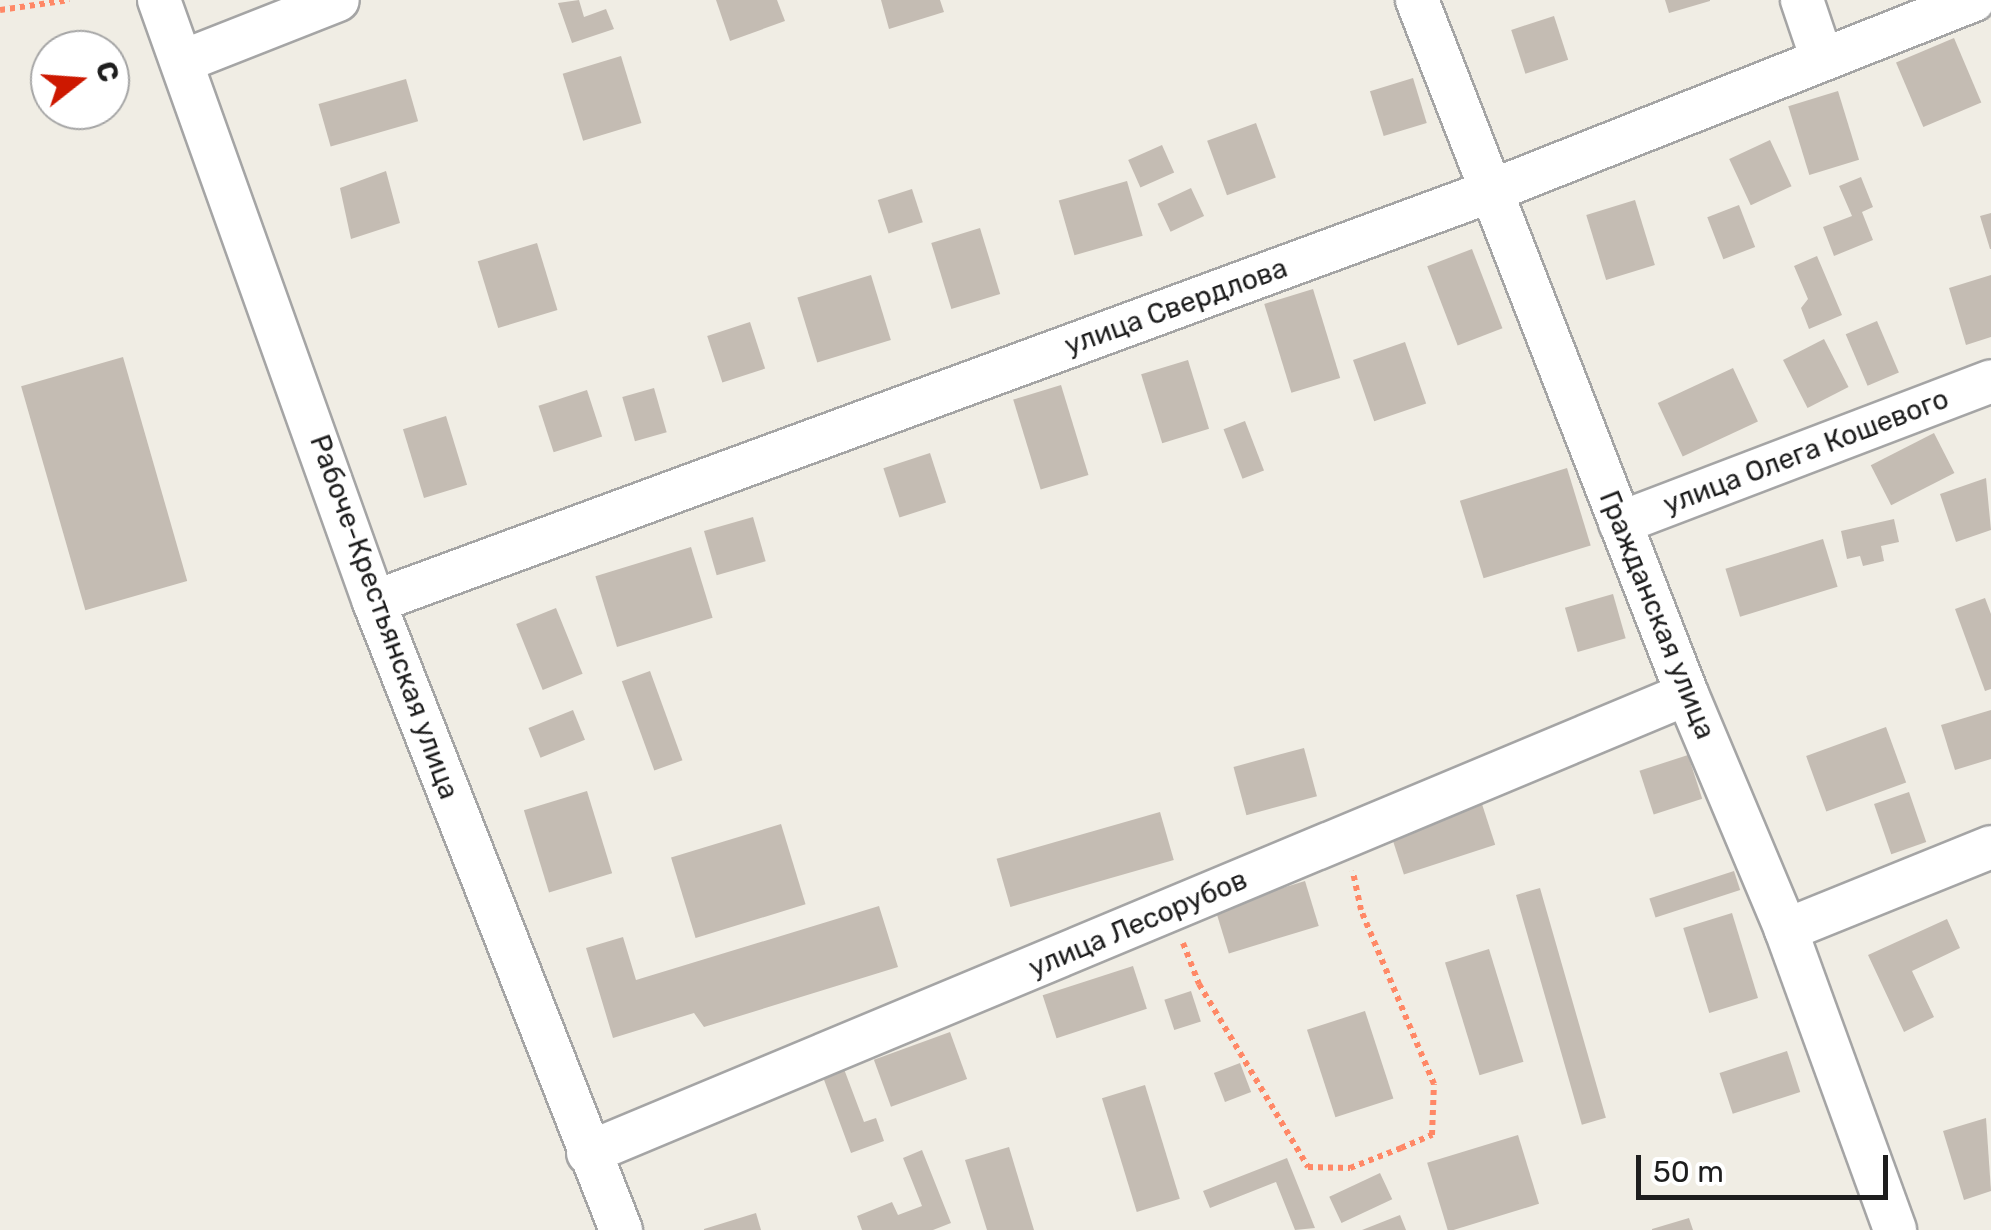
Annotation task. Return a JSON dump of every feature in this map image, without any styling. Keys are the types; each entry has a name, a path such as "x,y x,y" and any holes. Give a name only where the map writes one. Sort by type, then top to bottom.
{"street":[{"name":"Рабоче-Крестьянская улица","path":"159,0 186,60 374,602 621,1230"},
{"path":"186,60 338,0"},
{"name":"Гражданская улица","path":"1418,0 1687,694 1786,930 1895,1230"},
{"path":"1802,0 1822,59"},
{"name":"улица Свердлова","path":"374,602 1491,191 1974,0"},
{"name":"улица Олега Кошевого","path":"1620,522 1991,381"},
{"name":"улица Лесорубов","path":"588,1152 1687,694"},
{"path":"1786,930 1991,846"}],"path":[{"path":"0,10 70,0"},
{"path":"1171,912 1199,984 1308,1167 1350,1168 1416,1142 1432,1135 1434,1084 1361,910 1348,835"}],"building":[{"path":"579,0 584,17 606,9 614,29 572,43 558,3"},
{"path":"716,0 777,0 785,21 730,41"},
{"path":"881,0 940,0 944,12 889,29"},
{"path":"1665,0 1710,0 1710,1 1669,13"},
{"path":"1554,16 1568,60 1525,74 1511,30"},
{"path":"1954,38 1981,102 1923,127 1896,63"},
{"path":"621,56 641,123 583,141 563,74"},
{"path":"1413,78 1427,123 1384,136 1370,91"},
{"path":"406,79 418,121 331,146 319,104"},
{"path":"1838,91 1859,160 1809,175 1788,106"},
{"path":"1256,123 1276,178 1227,195 1207,141"},
{"path":"1770,140 1792,186 1751,205 1729,159"},
{"path":"1162,145 1174,172 1140,187 1128,160"},
{"path":"386,171 400,223 351,239 340,188"},
{"path":"1861,177 1873,207 1862,212 1873,240 1834,256 1823,227 1852,216 1839,186"},
{"path":"1127,181 1143,236 1074,255 1059,201"},
{"path":"1191,188 1204,216 1171,232 1157,204"},
{"path":"912,189 923,222 889,233 878,200"},
{"path":"1635,200 1655,265 1606,280 1586,215"},
{"path":"1739,205 1755,247 1723,259 1707,217"},
{"path":"1991,213 1991,249 1990,249 1980,216"},
{"path":"980,228 1000,294 951,309 931,243"},
{"path":"537,243 557,310 498,328 478,261"},
{"path":"1472,249 1502,328 1458,346 1427,266"},
{"path":"1817,256 1842,315 1809,329 1801,308 1808,299 1794,266"},
{"path":"871,275 891,340 817,363 797,298"},
{"path":"1991,275 1991,337 1966,345 1949,288"},
{"path":"1313,289 1340,378 1291,393 1264,304"},
{"path":"1877,321 1899,373 1868,386 1846,334"},
{"path":"750,322 765,369 722,383 707,336"},
{"path":"1824,339 1849,387 1808,408 1783,360"},
{"path":"1405,342 1426,403 1374,421 1353,360"},
{"path":"123,357 187,581 85,610 21,386"},
{"path":"1188,360 1209,429 1162,443 1141,374"},
{"path":"1733,368 1758,421 1683,457 1658,403"},
{"path":"1061,385 1088,475 1041,490 1013,400"},
{"path":"654,388 667,432 635,441 622,397"},
{"path":"587,390 602,437 554,452 538,406"},
{"path":"446,416 467,485 424,498 403,429"},
{"path":"1245,421 1264,470 1243,479 1224,429"},
{"path":"1934,433 1954,473 1891,505 1871,465"},
{"path":"930,453 946,502 899,518 883,468"},
{"path":"1567,468 1591,545 1484,578 1460,501"},
{"path":"1986,478 1991,530 1956,542 1940,494"},
{"path":"753,517 766,561 717,575 704,531"},
{"path":"1894,519 1899,542 1881,546 1884,561 1863,566 1860,556 1847,559 1841,531"},
{"path":"1823,539 1838,587 1740,617 1725,569"},
{"path":"691,547 713,618 617,647 595,576"},
{"path":"1613,594 1626,638 1578,652 1565,608"},
{"path":"1985,598 1991,614 1991,689 1985,691 1955,609"},
{"path":"556,608 583,674 543,690 516,624"},
{"path":"650,671 682,760 654,771 622,681"},
{"path":"573,710 585,740 540,758 528,728"},
{"path":"1991,710 1991,759 1955,770 1941,725"},
{"path":"1886,727 1906,782 1826,812 1806,756"},
{"path":"1304,748 1317,796 1246,815 1233,767"},
{"path":"1688,755 1702,799 1654,815 1639,771"},
{"path":"587,791 612,873 549,893 524,810"},
{"path":"1909,792 1926,842 1891,854 1874,804"},
{"path":"1481,801 1495,845 1404,874 1390,831"},
{"path":"1160,812 1174,860 1010,907 997,859"},
{"path":"781,824 806,904 696,938 671,858"},
{"path":"1734,871 1740,890 1656,918 1649,899"},
{"path":"1305,881 1319,926 1229,953 1215,908"},
{"path":"1540,888 1606,1118 1582,1125 1516,895"},
{"path":"879,906 898,967 704,1027 694,1013 613,1038 586,948 623,937 636,980"},
{"path":"1732,913 1758,998 1709,1013 1683,928"},
{"path":"1947,919 1960,948 1912,971 1934,1017 1904,1032 1868,955"},
{"path":"1489,949 1523,1062 1480,1075 1445,962"},
{"path":"1133,966 1147,1009 1057,1038 1043,995"},
{"path":"1191,991 1201,1021 1174,1030 1164,1000"},
{"path":"1365,1011 1393,1098 1335,1117 1307,1030"},
{"path":"950,1032 967,1079 891,1107 874,1060"},
{"path":"1787,1051 1800,1092 1733,1114 1719,1073"},
{"path":"1240,1063 1251,1092 1225,1102 1214,1073"},
{"path":"844,1069 864,1122 876,1118 884,1141 851,1153 823,1077"},
{"path":"1145,1085 1180,1199 1137,1212 1102,1098"},
{"path":"1986,1118 1991,1191 1964,1200 1943,1131"},
{"path":"1518,1135 1539,1204 1448,1230 1427,1163"},
{"path":"1009,1147 1034,1230 987,1230 965,1160"},
{"path":"922,1150 951,1223 933,1230 862,1230 857,1216 892,1202 898,1215 922,1206 903,1158"},
{"path":"1287,1158 1315,1228 1295,1230 1276,1182 1210,1208 1203,1191"},
{"path":"1380,1173 1392,1199 1342,1223 1329,1197"},
{"path":"756,1213 761,1230 704,1230 704,1229"},
{"path":"1400,1215 1406,1230 1362,1230"},
{"path":"1689,1218 1693,1230 1652,1230 1652,1229"}]}
